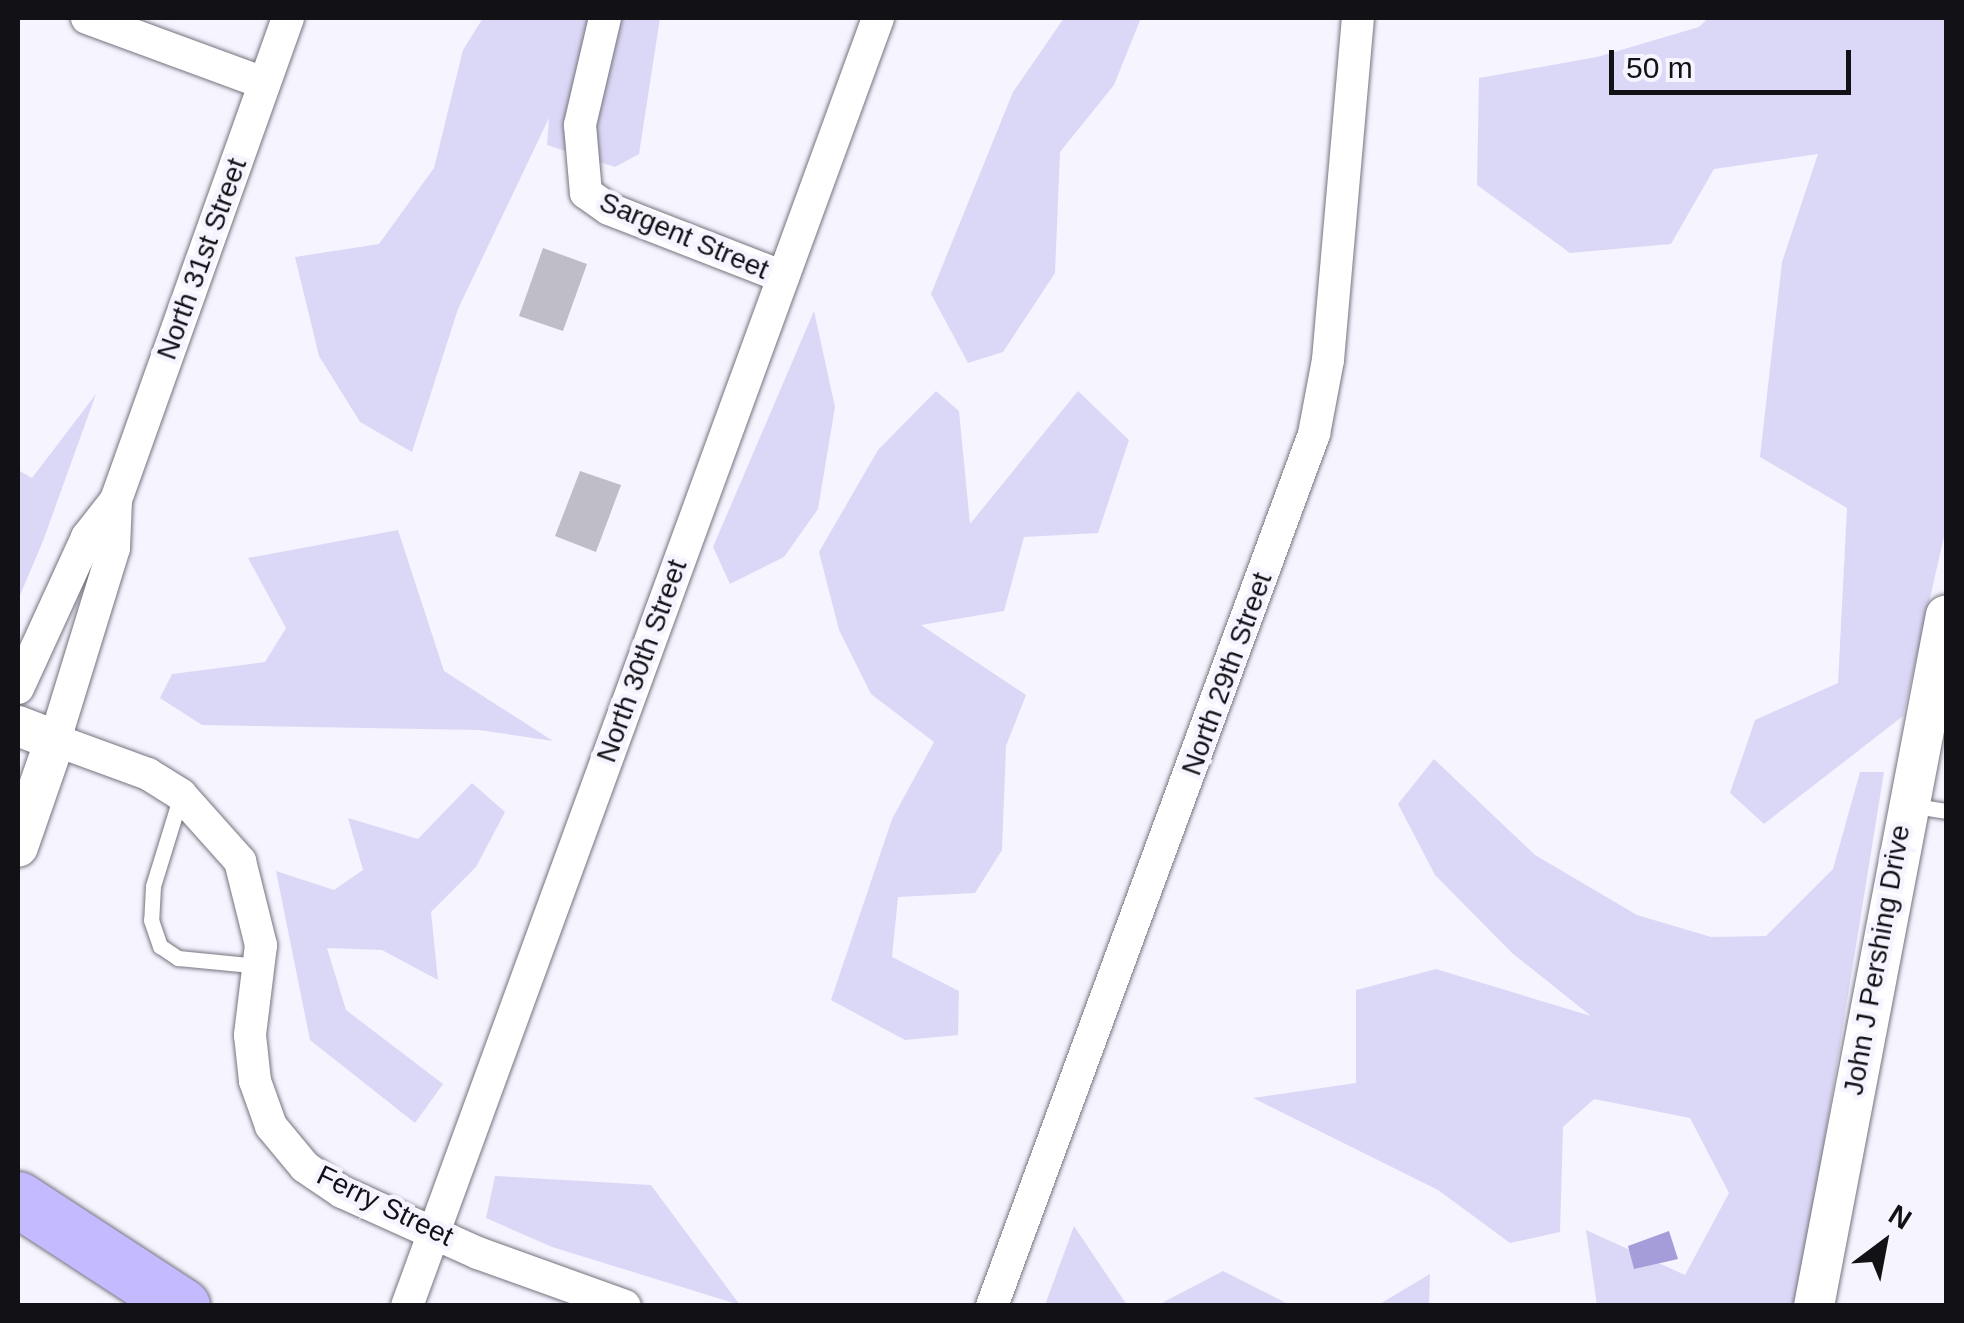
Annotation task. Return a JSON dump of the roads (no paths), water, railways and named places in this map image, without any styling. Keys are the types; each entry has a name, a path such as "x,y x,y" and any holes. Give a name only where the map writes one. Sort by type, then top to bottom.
{"highway":[{"path":"18,1199 182,1306"}],"street":[{"path":"87,18 264,84"},
{"name":"North 31st Street","path":"18,847 114,548 116,500 288,18"},
{"name":"Sargent Street","path":"605,18 580,125 586,194 609,209 783,277"},
{"name":"North 30th Street","path":"407,1306 878,18"},
{"name":"North 29th Street","path":"992,1306 1314,434 1328,360 1358,18"},
{"name":"North 31st Street","path":"18,688 87,537 116,500"},
{"name":"John J Pershing Drive","path":"1814,1306 1905,804 1946,615"},
{"name":"Ferry Street","path":"18,726 148,774 180,795 215,826 240,862 262,945 250,1035 271,1126 305,1167 342,1192 434,1228 478,1253 625,1306"}],"lane":[{"path":"180,795 153,886 150,920 160,946 178,958 259,966"},
{"path":"1905,804 1946,811"}]}
